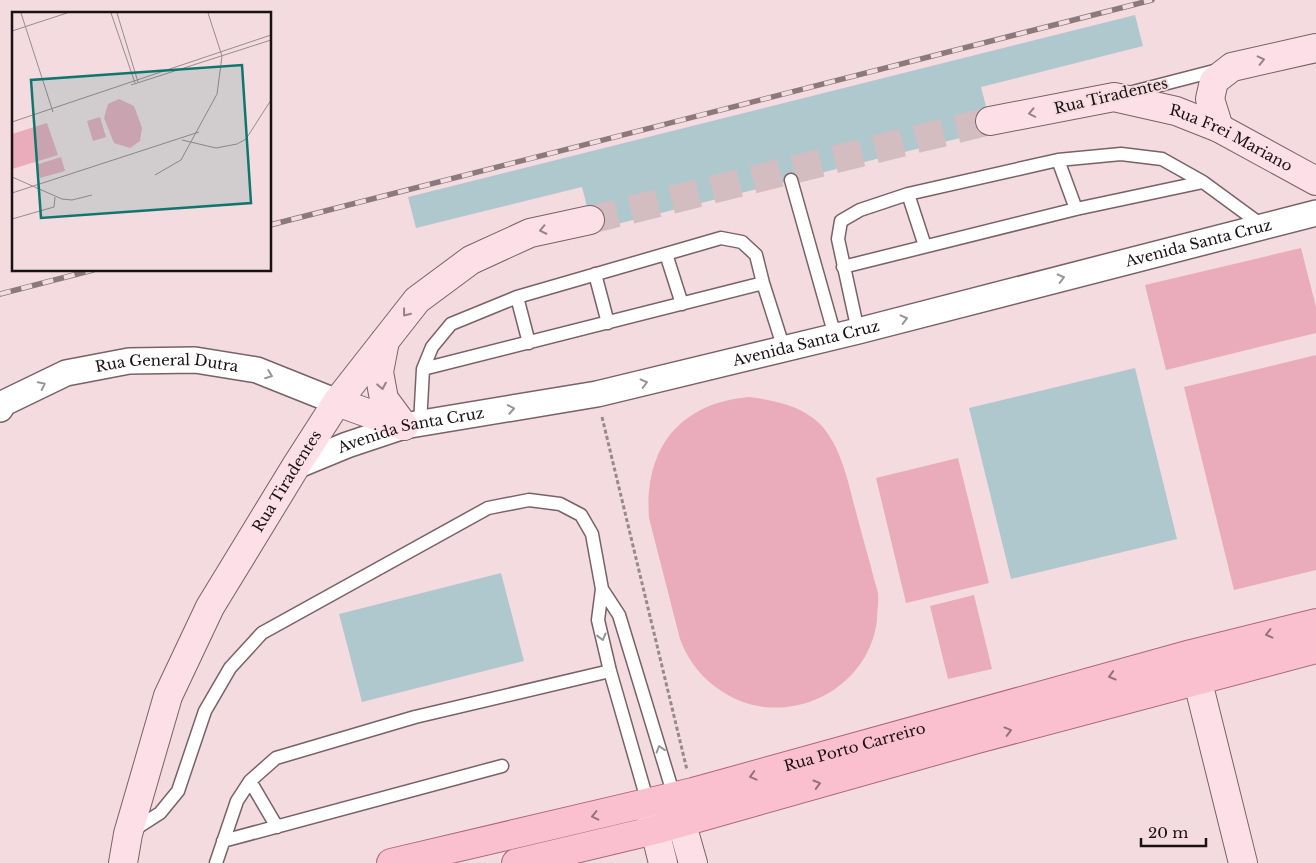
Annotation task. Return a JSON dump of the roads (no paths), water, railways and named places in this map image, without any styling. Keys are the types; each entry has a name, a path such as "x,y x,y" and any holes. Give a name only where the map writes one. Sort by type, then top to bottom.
{"main road":[{"name":"Rua Porto Carreiro","path":"391,863 674,803 974,727 1194,667 1316,623"},
{"name":"Rua Porto Carreiro","path":"1194,667 1316,649"},
{"path":"516,863 655,830"}],"street":[{"name":"Rua Tiradentes","path":"1219,128 1210,99 1214,81 1232,67 1316,48"},
{"name":"Rua Tiradentes","path":"990,121 1114,97"},
{"name":"Rua Frei Mariano","path":"1114,97 1176,111 1219,128 1316,181"},
{"name":"Avenida Santa Cruz","path":"296,466 347,445 412,425 597,394 847,334 1316,213"},
{"name":"Rua Tiradentes","path":"123,863 128,834 168,696 210,607 337,402 417,300 471,260 530,233 590,220"},
{"path":"385,340 379,372 384,399 412,425"},
{"name":"Rua General Dutra","path":"0,409 4,403 66,373 129,361 195,360 256,370 337,402"},
{"path":"337,402 412,425"},
{"path":"1194,667 1243,863"},
{"path":"663,863 655,830 674,803"},
{"path":"674,803 693,863"}],"lane":[{"name":"Rua Tiradentes","path":"1114,97 1232,67"},
{"path":"847,334 843,267 838,239 841,221 860,210 908,194 1058,160 1122,154 1162,160 1203,182 1263,226"},
{"path":"1058,160 1076,209"},
{"path":"791,180 847,334"},
{"path":"843,267 1076,209 1203,182"},
{"path":"908,194 925,246"},
{"path":"412,425 423,370 432,347 451,324 517,297 721,238 742,242 756,255 784,349"},
{"path":"666,254 682,304"},
{"path":"594,274 608,323"},
{"path":"423,370 763,283"},
{"path":"517,297 529,343"},
{"path":"128,834 160,813 178,791 205,711 230,668 262,633 488,508 529,500 560,504 581,516 592,534 602,589 598,620 610,671 674,803"},
{"path":"602,589 619,616 674,803"},
{"path":"216,863 237,801 250,781 276,758 416,717 610,671"},
{"path":"223,841 502,766"},
{"path":"250,781 277,827"}],"tunnel":[{"path":"590,220 990,121"}],"railway":[{"path":"271,225 1152,0"},
{"path":"0,294 89,271"}]}
